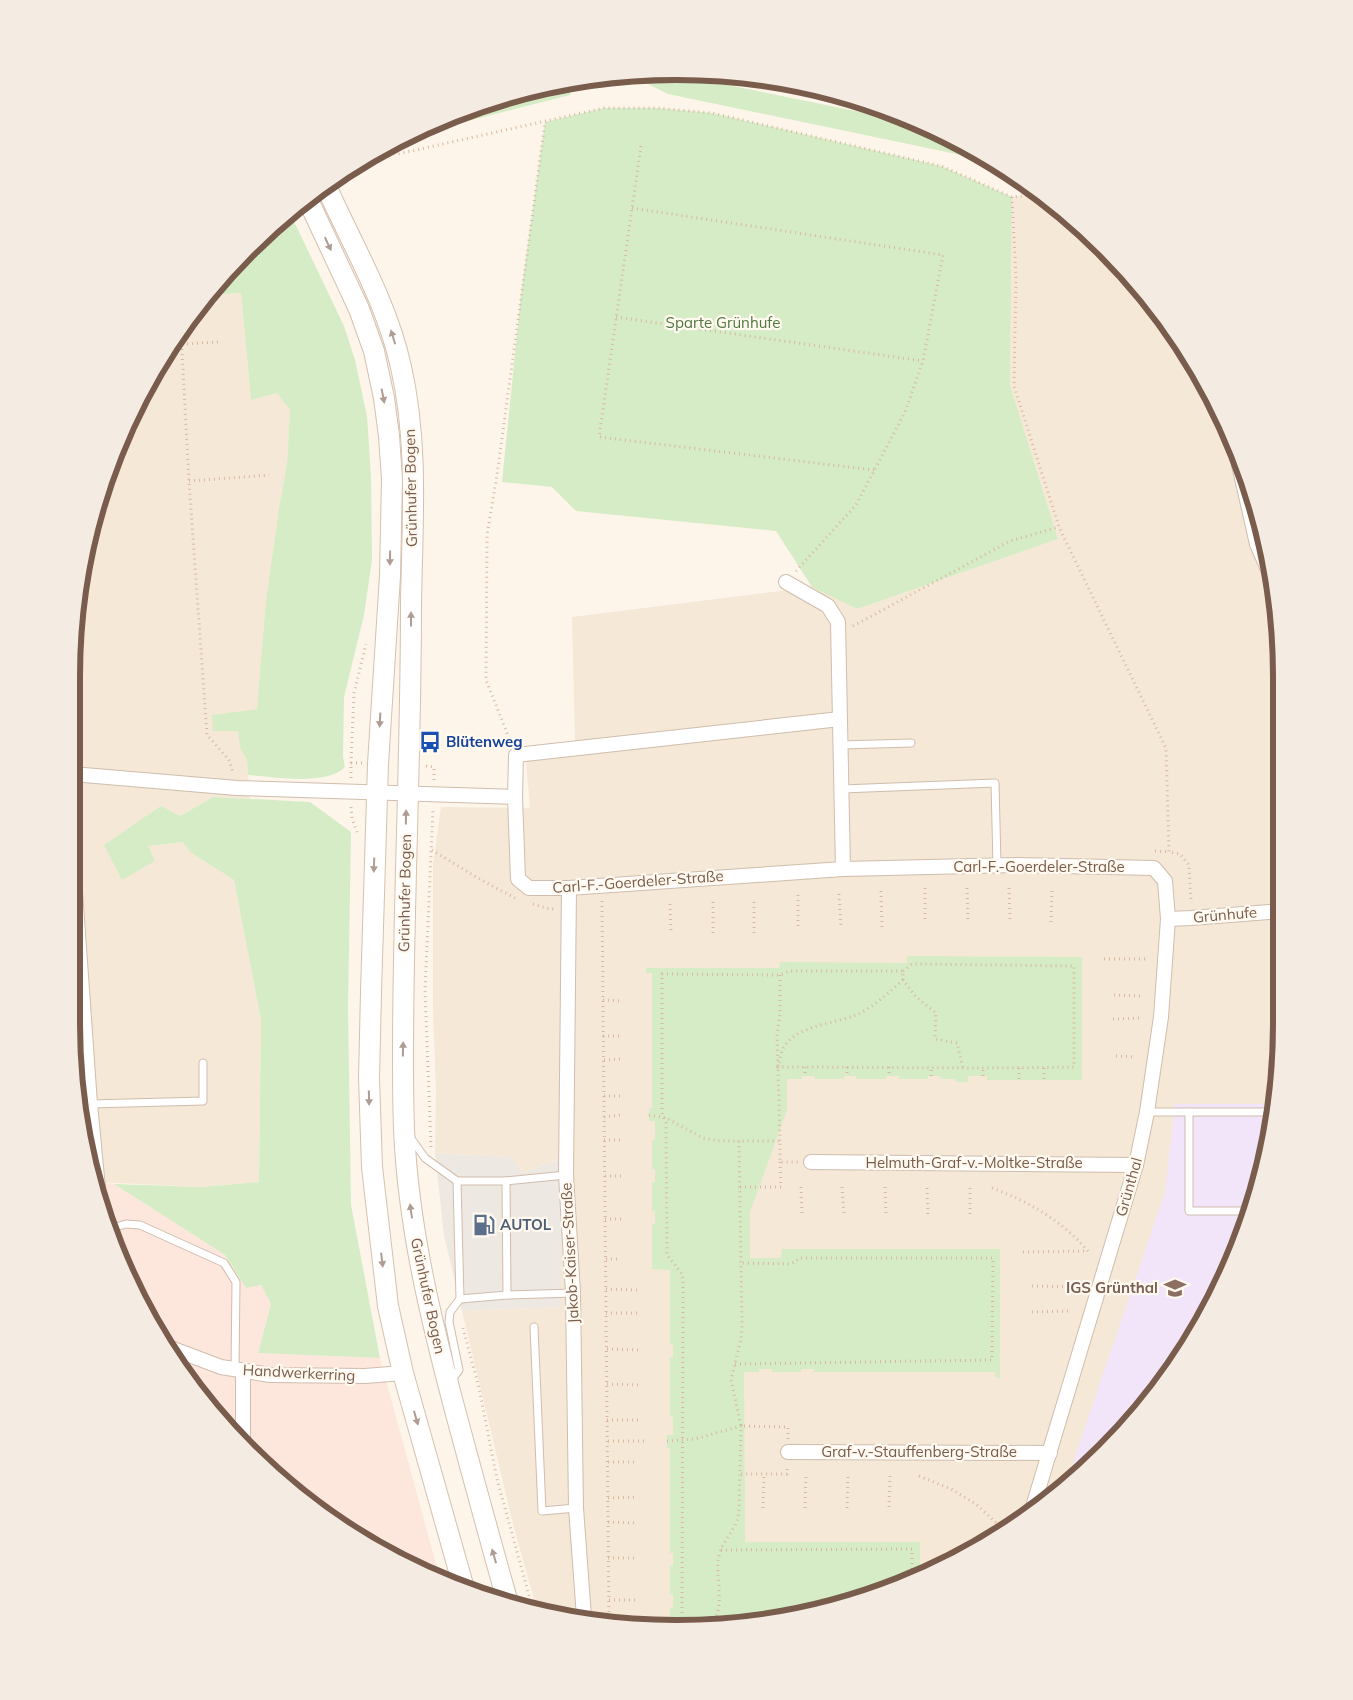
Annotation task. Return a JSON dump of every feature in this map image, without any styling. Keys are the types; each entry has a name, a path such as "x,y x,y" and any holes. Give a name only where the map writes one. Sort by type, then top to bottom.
{"main road":[{"name":"Grünhufer Bogen","path":"329,192 379,297 391,329 402,368 412,433 414,503 403,1059 404,1129 408,1185 425,1287 448,1385 506,1595"},
{"name":"Grünhufer Bogen","path":"310,205 359,309 374,351 390,436 392,479 390,576 376,792 369,1069 370,1133 375,1204 388,1306 403,1373 462,1580"}],"street":[{"path":"1253,521 1260,550"},
{"path":"786,582 828,606 838,622 844,869"},
{"path":"516,755 840,720"},
{"name":"Carl-F.-Goerdeler-Straße","path":"516,755 515,797 518,879 529,888 569,888 844,869 997,865 1144,867"},
{"path":"80,775 237,788 515,797"},
{"name":"Grünthal","path":"1035,1500 1136,1165 1147,1112 1161,1017 1168,919 1165,880 1154,868 1144,867"},
{"name":"Jakob-Kaiser-Straße","path":"569,888 566,1175 573,1293 576,1508 584,1613"},
{"name":"Grünhufe","path":"1168,919 1273,911"},
{"path":"80,962 95,1157"},
{"name":"Helmuth-Graf-v.-Moltke-Straße","path":"811,1162 1136,1165"},
{"name":"Handwerkerring","path":"179,1351 221,1367 270,1375 365,1376 403,1373"},
{"path":"239,1371 242,1432"},
{"name":"Graf-v.-Stauffenberg-Straße","path":"788,1452 1050,1453"}],"lane":[{"path":"841,745 911,742"},
{"path":"842,789 995,783 997,865"},
{"path":"90,1104 203,1101 203,1062"},
{"path":"1147,1112 1266,1112"},
{"path":"1189,1112 1189,1211 1243,1210"},
{"path":"404,1129 425,1158 457,1181 506,1181 566,1175"},
{"path":"448,1385 459,1370 449,1322 450,1312 460,1299 457,1181"},
{"path":"506,1181 507,1295"},
{"path":"116,1227 126,1224 140,1224 224,1264 236,1282 239,1371"},
{"path":"460,1299 507,1295 573,1293"},
{"path":"534,1327 542,1511 576,1508"}],"path":[{"path":"392,153 398,154 604,108 657,108 712,113 941,166 1012,196 1028,195"},
{"path":"516,755 486,680 487,535 545,122"},
{"path":"641,146 599,437 874,470"},
{"path":"1012,196 1016,278 1014,386 1059,527 1166,748 1169,852 1180,854 1189,865 1191,918"},
{"path":"632,208 943,255 922,361 905,412 856,506 786,582"},
{"path":"616,317 922,361"},
{"path":"182,344 218,342"},
{"path":"181,345 207,735 228,760 237,788"},
{"path":"189,481 269,475"},
{"path":"839,633 1010,541 1059,527"},
{"path":"350,791 354,693 367,639"},
{"path":"351,763 378,764"},
{"path":"431,850 521,901"},
{"path":"602,885 609,1616"},
{"path":"925,888 925,922"},
{"path":"967,888 968,922"},
{"path":"1009,888 1010,922"},
{"path":"1051,922 1052,888"},
{"path":"882,891 882,928"},
{"path":"839,894 840,928"},
{"path":"798,896 798,928"},
{"path":"754,898 754,934"},
{"path":"712,934 713,900"},
{"path":"528,903 550,909 569,909"},
{"path":"670,904 671,934"},
{"path":"1104,958 1146,959"},
{"path":"682,1620 683,1280 682,1274 667,1255 666,1118 662,1113 662,974 780,975 790,971 903,971 912,964 1074,966 1074,1067 778,1067"},
{"path":"778,1067 786,1045 796,1037 808,1030 856,1014 880,1001 902,980 903,971"},
{"path":"740,1187 781,1187 777,1034 780,1014 780,975"},
{"path":"902,980 916,997 936,1013 936,1039 957,1043 963,1068"},
{"path":"1114,995 1143,996"},
{"path":"603,1000 621,1001"},
{"path":"1114,1019 1140,1018"},
{"path":"603,1036 621,1036"},
{"path":"1116,1056 1135,1057"},
{"path":"604,1060 621,1060"},
{"path":"805,1067 805,1076"},
{"path":"889,1067 889,1076"},
{"path":"847,1068 847,1076"},
{"path":"931,1068 931,1076"},
{"path":"983,1068 983,1076"},
{"path":"1019,1068 1019,1079"},
{"path":"1044,1068 1044,1080"},
{"path":"604,1096 621,1096"},
{"path":"604,1117 621,1115"},
{"path":"649,1115 666,1118 703,1138 739,1142 780,1141"},
{"path":"604,1140 621,1140"},
{"path":"714,1619 719,1609 719,1557 724,1542 738,1518 741,1426 731,1380 741,1339 742,1325 739,1142"},
{"path":"780,1162 811,1162"},
{"path":"605,1176 621,1176"},
{"path":"801,1187 802,1215"},
{"path":"842,1187 844,1215"},
{"path":"886,1187 886,1215"},
{"path":"927,1188 928,1215"},
{"path":"970,1188 970,1215"},
{"path":"992,1188 1012,1195 1046,1213 1075,1236 1088,1251 1022,1252"},
{"path":"605,1219 621,1219"},
{"path":"735,1364 992,1360 993,1258 800,1258 791,1264 742,1263"},
{"path":"606,1259 621,1259"},
{"path":"1032,1286 1077,1287"},
{"path":"606,1289 639,1290"},
{"path":"1032,1312 1070,1311"},
{"path":"606,1313 639,1313"},
{"path":"607,1349 639,1350"},
{"path":"607,1384 639,1384"},
{"path":"607,1420 639,1420"},
{"path":"667,1441 695,1439 741,1426 788,1427 787,1474 740,1474"},
{"path":"608,1441 645,1442"},
{"path":"608,1462 638,1462"},
{"path":"763,1508 764,1474"},
{"path":"805,1508 806,1475"},
{"path":"847,1508 848,1475"},
{"path":"889,1508 890,1476"},
{"path":"919,1476 951,1489 976,1504 999,1525"},
{"path":"608,1498 638,1497"},
{"path":"608,1522 638,1523"},
{"path":"721,1550 912,1549 912,1572"},
{"path":"608,1558 638,1558"},
{"path":"609,1600 638,1600"}],"shaded area":[{"path":"1029,195 1070,228 1125,283 1150,313 1193,378 1228,448 1253,522 1262,560 1272,637 1273,676 1272,1063 1262,1140 1253,1178 1241,1215 1228,1252 1193,1322 1150,1387 1125,1417 1070,1472 1040,1497 975,1540 905,1575 868,1588 831,1600 793,1609 754,1615 716,1619 637,1619 560,1609 535,1603 514,1528 462,1311 561,1307 561,1158 523,1173 511,1157 435,1153 433,865 441,807 530,808 525,748 575,741 572,617 812,587 857,609 1058,539 1010,385 1012,197"},
{"path":"241,293 251,400 277,393 290,410 287,464 266,600 257,710 212,715 238,730 240,748 247,760 250,799 213,797 180,816 148,846 183,842 190,852 234,880 261,1020 259,1182 202,1187 101,1182 91,1140 81,1063 80,676 81,637 85,599 91,560 100,522 125,448 160,378 203,313 218,294"},
{"name":"IGS Grünthal","path":"1175,1104 1268,1104 1262,1140 1253,1178 1241,1215 1228,1252 1193,1322 1150,1387 1125,1417 1070,1472 1165,1192"},
{"path":"435,1153 511,1157 523,1173 562,1158 561,1307 462,1311 444,1235"},
{"path":"102,1183 114,1184 225,1255 246,1288 261,1285 271,1304 258,1353 380,1358 438,1570 378,1540 313,1497 283,1472 228,1417 203,1387 160,1322 125,1252"}],"green space":[{"path":"702,81 875,115 905,125 977,161 961,155 668,94 644,82"},
{"path":"570,89 570,95 443,127 522,100"},
{"name":"Sparte Grünhufe","path":"604,108 657,108 712,113 941,166 1012,197 1010,385 1058,539 857,609 812,587 776,531 576,511 552,487 502,482 521,294 545,122"},
{"path":"293,220 344,326 355,360 367,416 371,477 372,560 364,615 344,697 343,757 345,767 337,773 326,777 299,779 248,775 247,760 240,748 238,731 213,731 212,715 257,709 266,600 287,464 290,410 277,393 251,400 241,293 218,294 255,255"},
{"path":"213,797 310,802 351,832 348,1008 351,1205 380,1358 258,1353 271,1304 261,1285 246,1288 225,1255 114,1184 202,1187 259,1182 261,1020 234,880 190,852 183,842 148,846 155,861 122,880 104,845 161,806 180,816"},
{"path":"907,956 1082,957 1082,1080 987,1080 987,1076 968,1076 968,1082 956,1082 955,1079 941,1079 940,1076 928,1076 928,1079 899,1079 899,1076 886,1076 886,1079 857,1079 856,1076 844,1076 844,1079 815,1079 814,1076 802,1076 802,1079 787,1079 787,1110 750,1212 750,1258 781,1258 782,1249 1000,1249 1000,1378 996,1378 995,1372 814,1372 814,1369 801,1369 801,1372 772,1372 772,1369 759,1369 759,1372 744,1372 745,1542 920,1542 920,1568 868,1588 831,1600 793,1609 716,1619 670,1620 670,1608 673,1607 673,1595 670,1594 670,1566 673,1565 673,1553 670,1553 670,1448 667,1448 667,1435 673,1435 673,1417 670,1416 670,1357 673,1357 673,1345 670,1344 670,1270 652,1269 652,1224 655,1224 655,1211 652,1211 652,1182 655,1182 655,1169 652,1169 652,1140 655,1140 655,1121 649,1121 649,1109 652,1108 652,973 646,973 646,968 779,968 780,962 907,963"}],"place":[{"name":"Blütenweg","path":"430,742"},
{"name":"AUTOL","path":"484,1225"},
{"name":"IGS Grünthal","path":"1175,1288"}]}
